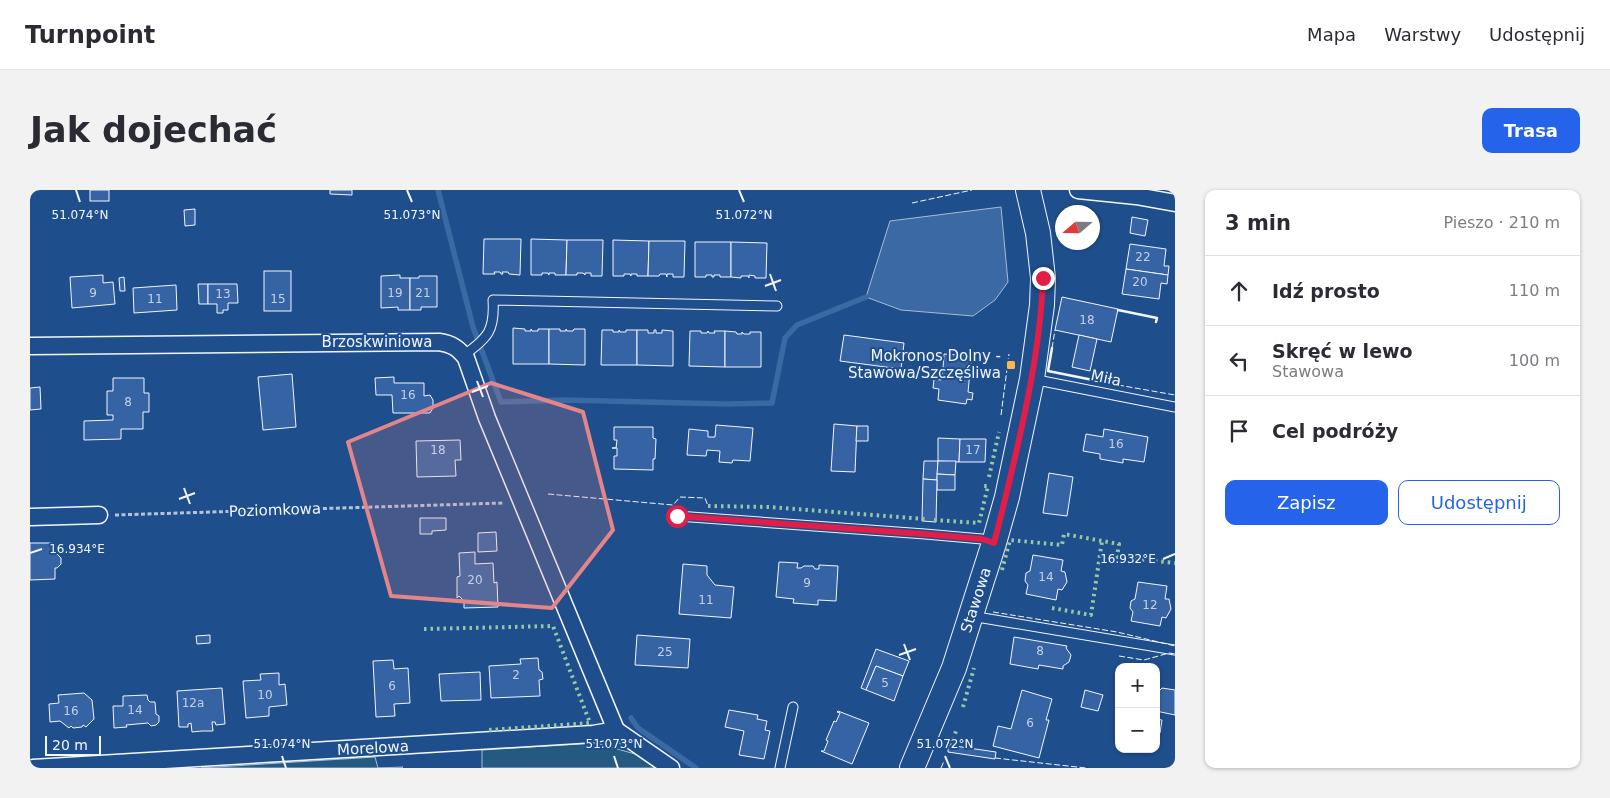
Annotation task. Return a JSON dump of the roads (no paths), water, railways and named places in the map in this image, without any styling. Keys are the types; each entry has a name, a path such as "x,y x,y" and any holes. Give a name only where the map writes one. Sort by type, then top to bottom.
{"street":[{"path":"1078,190 1136,196 1175,203"},
{"name":"Stawowa","path":"912,768 954,668 994,543 1007,497 1032,378 1042,305 1043,278 1031,191"},
{"name":"Brzoskwiniowa","path":"30,346 439,342 452,344 464,355"},
{"path":"464,355 472,371 487,418 519,497 616,730 671,768"},
{"path":"30,517 99,515"},
{"name":"Morelowa","path":"33,768 593,734 616,730"}],"lane":[{"path":"464,355 484,339 490,331 494,316 493,300 778,306"},
{"name":"Miła","path":"1032,378 1175,406"},
{"path":"677,516 924,534 982,539 994,543"},
{"path":"971,616 1175,650"},
{"path":"780,768 793,707"}],"waterway":[{"path":"438,190 473,327 501,402 565,400 726,404 772,403 785,338 797,325 866,297"},
{"path":"631,718 638,728 696,768"}],"place":[{"name":"Mokronos Dolny - Stawowa/Szczęśliwa","path":"1011,365"}]}
